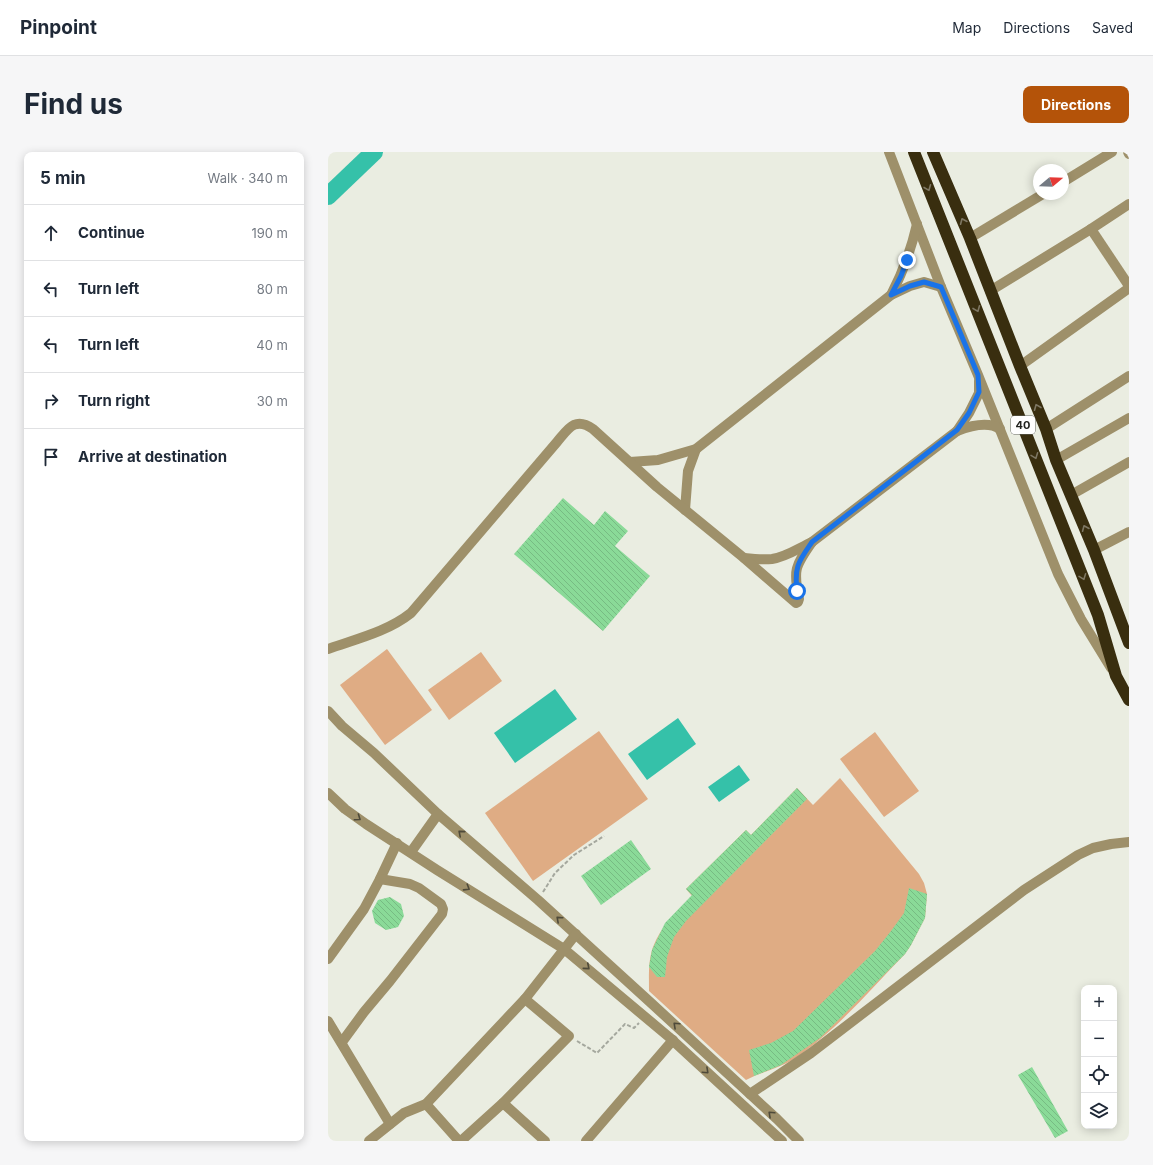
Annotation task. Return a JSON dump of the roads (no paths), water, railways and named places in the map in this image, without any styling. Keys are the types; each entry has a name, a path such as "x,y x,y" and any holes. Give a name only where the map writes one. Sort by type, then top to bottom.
{"highway":[{"name":"40","path":"914,152 1098,615 1116,676 1129,700"},
{"name":"40","path":"933,152 970,238 1046,429 1056,460 1126,631 1129,643"},
{"path":"962,270 979,262"},
{"path":"1098,615 1117,610"}],"street":[{"path":"889,152 941,287 1058,574 1081,619 1116,676"},
{"path":"1069,178 1112,152"},
{"path":"970,238 1033,200"},
{"path":"990,291 1129,204"},
{"path":"891,295 907,260 917,224"},
{"path":"1020,366 1129,287 1091,229"},
{"path":"630,462 662,459 696,449 891,295 910,286 924,282 941,287"},
{"path":"744,558 773,558 792,552 812,542 957,430 969,413 979,392 978,375"},
{"path":"1046,429 1129,376"},
{"path":"1056,460 1129,418"},
{"path":"328,649 386,628 401,621 411,613 574,424 586,424 685,510 796,603 799,599 795,575 799,562 812,542"},
{"path":"957,430 979,425 996,427 1000,429"},
{"path":"685,510 688,471 696,449"},
{"path":"1071,495 1129,462"},
{"path":"1094,550 1129,532"},
{"path":"328,711 342,726 374,753 438,814 576,934 799,1141"},
{"path":"328,793 345,809 366,824 564,948 673,1040 782,1141"},
{"path":"410,852 438,814"},
{"path":"750,1094 812,1053 1024,890 1078,855 1092,848 1129,842"},
{"path":"328,959 364,909 397,843"},
{"path":"342,1042 443,911 441,904 414,886 406,883 380,879"},
{"path":"369,1141 404,1113 426,1104 526,999 576,934"},
{"path":"426,1104 460,1141 503,1103 568,1036 526,999"},
{"path":"328,1021 390,1124"},
{"path":"586,1141 673,1040"},
{"path":"503,1103 545,1141"}],"water":[{"path":"555,689 577,719 515,763 494,733"},
{"path":"678,718 696,744 647,780 628,754"},
{"path":"739,765 750,780 719,802 708,787"}],"waterway":[{"path":"328,196 374,152"}]}
